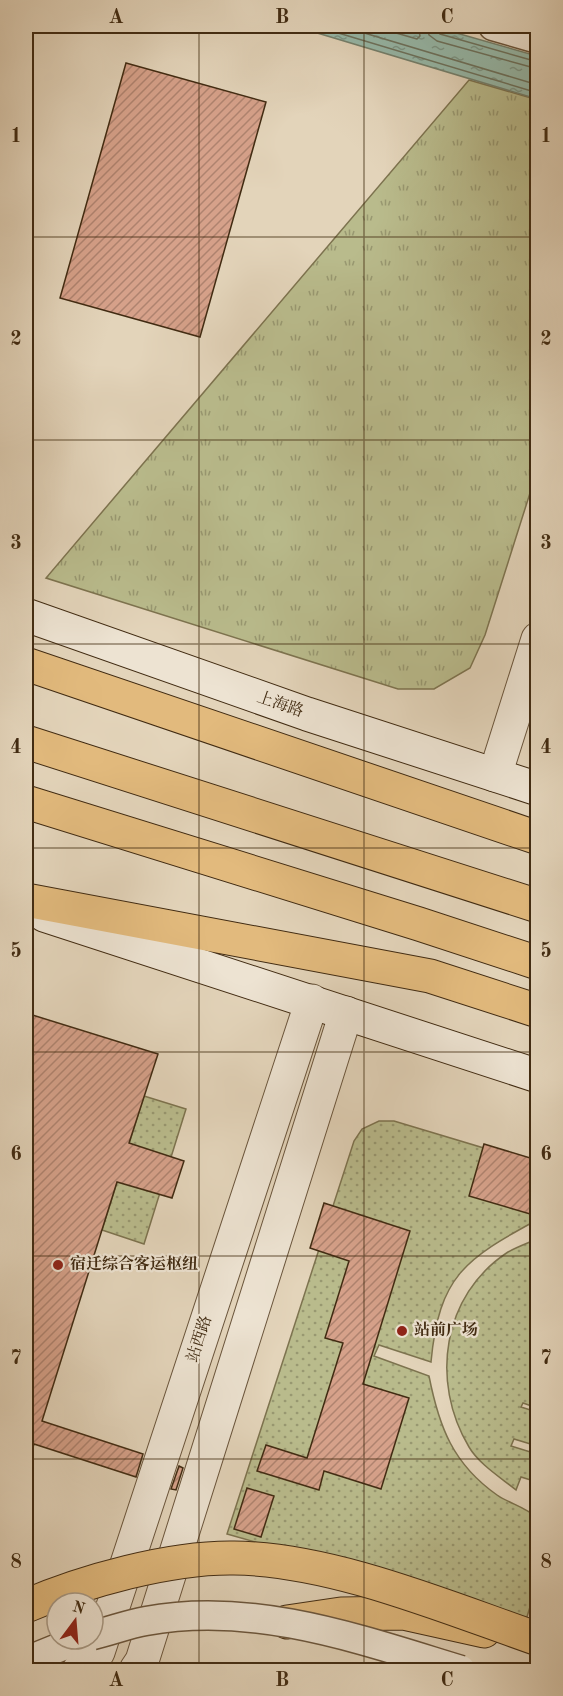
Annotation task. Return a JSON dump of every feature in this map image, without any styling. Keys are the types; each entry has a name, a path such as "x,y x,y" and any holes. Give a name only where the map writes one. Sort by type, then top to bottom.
{"highway":[{"path":"26,664 537,838"},
{"path":"26,742 537,906"},
{"path":"26,802 408,920 537,963"},
{"path":"26,900 430,976 537,1011"},
{"path":"26,1606 54,1594 167,1563 234,1558 290,1564 353,1577 537,1639"},
{"path":"287,1622 341,1614 402,1613 537,1646"}],"street":[{"path":"493,26 537,39"},
{"name":"上海路","path":"26,615 307,714 537,789"},
{"path":"495,775 537,639"},
{"path":"26,908 537,1076"},
{"name":"站西路","path":"79,1671 98,1652 312,1001"},
{"path":"135,1671 146,1650 346,1013"},
{"path":"105,1632 146,1621 195,1615 241,1615 287,1622 381,1646 461,1671"},
{"path":"26,1660 49,1651"}],"green space":[{"path":"469,80 538,100 537,471 485,635 470,668 434,689 398,689 46,578"},
{"path":"144,1096 186,1109 144,1244 102,1230"},
{"name":"站前广场","path":"379,1121 394,1121 537,1164 537,1220 491,1247 460,1273 441,1309 431,1362 379,1345 374,1356 429,1376 443,1428 459,1457 482,1483 497,1495 537,1518 537,1584 526,1620 227,1534 354,1141 362,1129"},
{"path":"537,1239 537,1408 523,1403 521,1407 537,1412 537,1446 514,1439 511,1446 537,1454 537,1482 521,1477 516,1490 484,1465 473,1453 457,1422 449,1395 447,1368 449,1341 456,1315 469,1291 486,1270 508,1252"}],"water":[{"path":"294,26 432,26 537,56 537,99"}],"building":[{"path":"126,63 266,102 200,337 60,298"},
{"name":"宿迁综合客运枢纽","path":"26,1013 158,1054 129,1143 184,1161 172,1198 117,1182 42,1421 143,1454 136,1477 34,1444 31,1454 26,1453"},
{"path":"484,1144 537,1160 537,1216 469,1196"},
{"path":"324,1203 410,1231 363,1384 409,1398 381,1489 324,1471 319,1490 257,1471 266,1445 307,1458 343,1343 325,1338 349,1261 310,1248"},
{"path":"179,1466 183,1468 176,1490 171,1489"},
{"path":"247,1488 274,1496 261,1537 234,1529"}],"place":[{"name":"宿迁综合客运枢纽","path":"58,1265"},
{"name":"站前广场","path":"402,1331"}]}
